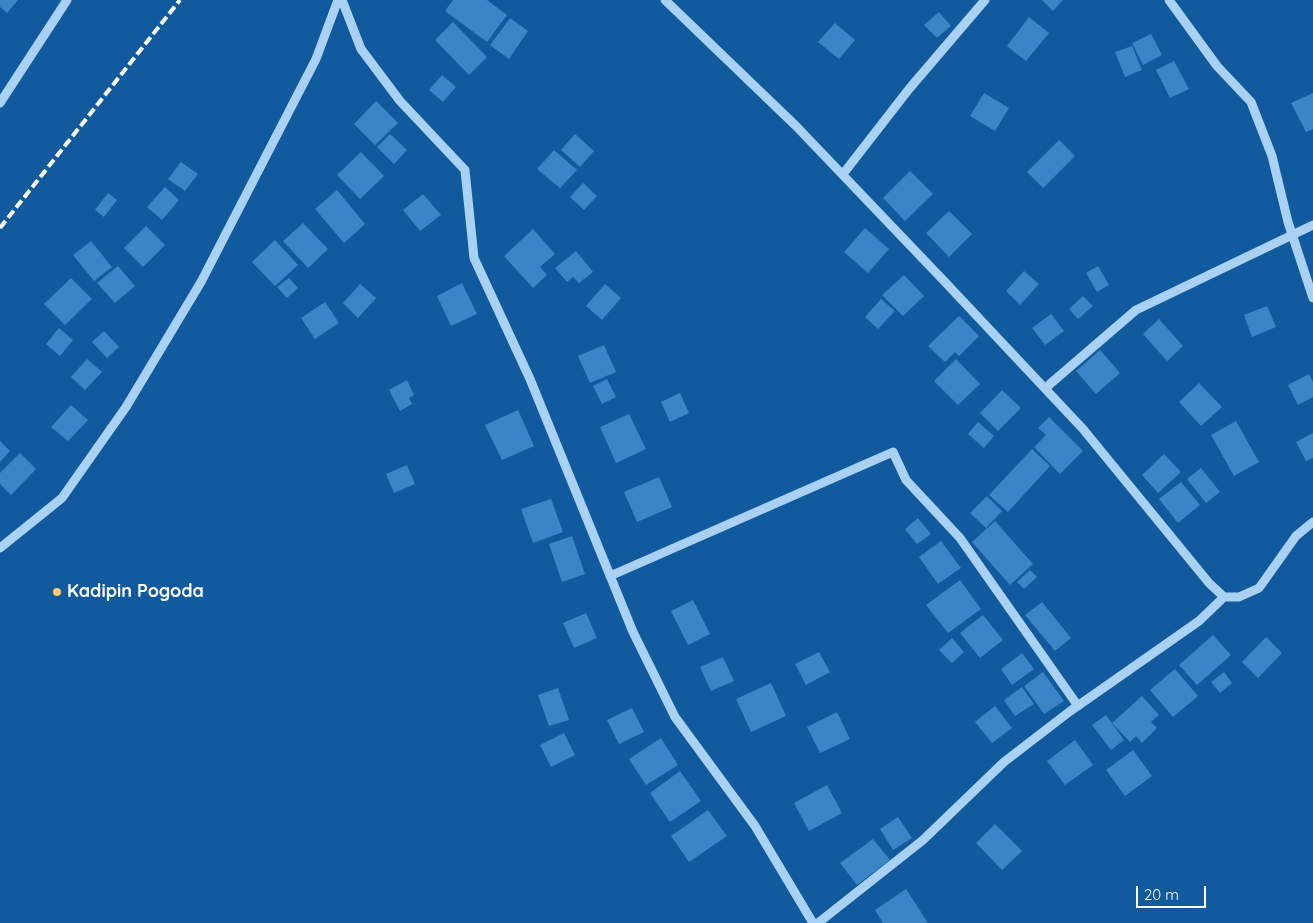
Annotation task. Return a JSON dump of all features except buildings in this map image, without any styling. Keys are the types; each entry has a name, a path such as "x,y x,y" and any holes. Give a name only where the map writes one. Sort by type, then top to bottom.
{"street":[{"path":"0,103 67,0"},
{"path":"0,548 62,498 126,407 206,273 316,59 338,0"},
{"path":"342,0 361,49 400,101 465,170 474,258 530,379 633,632 675,718 755,826 813,923"},
{"path":"665,0 796,126 1046,389 1083,429 1209,583 1224,597 1238,597 1260,588 1296,536 1313,522"},
{"path":"842,174 908,89 985,0"},
{"path":"1169,0 1217,66 1251,102 1272,156 1293,235 1313,298"},
{"path":"1046,389 1136,310 1313,225"},
{"path":"610,576 893,452 906,480 960,538 1078,706"},
{"path":"818,923 923,840 1004,762 1078,706 1199,621 1224,597"}],"railway":[{"path":"0,228 180,0"}],"place":[{"name":"Kadipin Pogoda","path":"57,592"}]}
